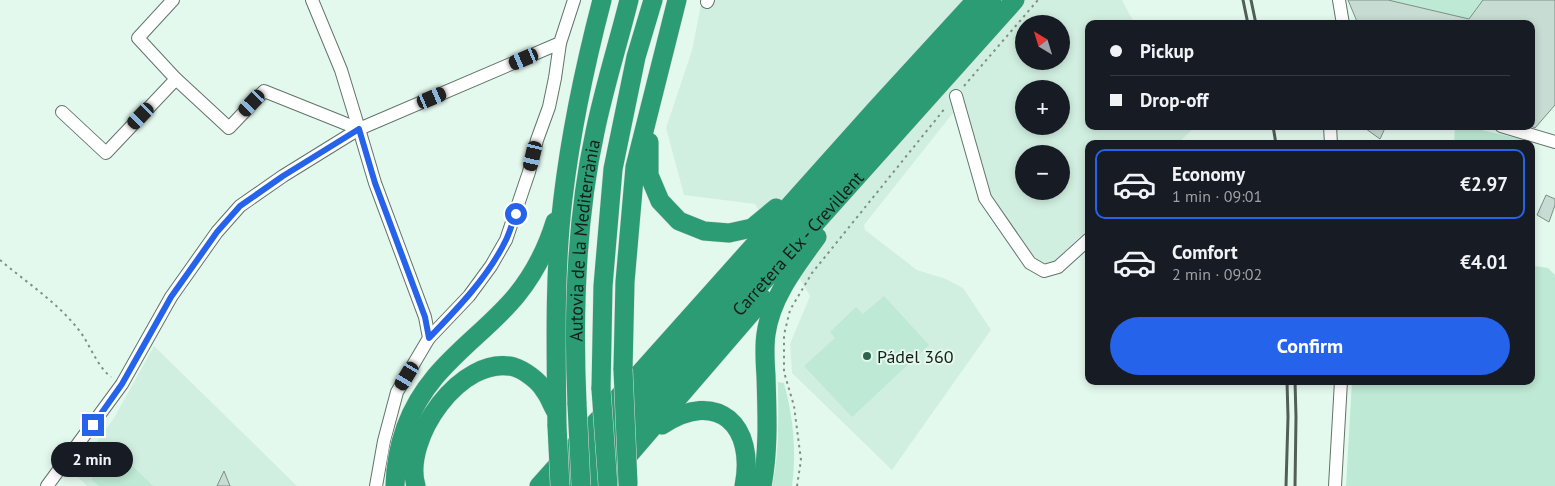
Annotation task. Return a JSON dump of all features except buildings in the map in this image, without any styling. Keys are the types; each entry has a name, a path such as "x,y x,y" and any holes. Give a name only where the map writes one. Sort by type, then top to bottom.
{"highway":[{"path":"560,486 555,361 557,278 563,199 575,120 602,0"},
{"name":"Autovia de la Mediterrània","path":"581,486 575,358 580,229 595,132 629,0"},
{"name":"Autovia de la Mediterrània","path":"608,486 601,389 603,286 613,170 636,57 653,0"},
{"path":"628,485 623,369 624,282 634,177 677,0"},
{"path":"539,486 976,0"},
{"name":"Carretera Elx - Crevillent","path":"560,486 992,0"},
{"name":"Carretera Elx - Crevillent","path":"581,486 1015,0"},
{"path":"602,486 822,230 977,42"},
{"path":"649,111 649,175 660,201 679,221 704,231 729,233 752,228 786,199 876,109"},
{"path":"395,486 395,467 399,446 420,398 435,377 517,295 538,264 551,236 563,199"},
{"path":"762,486 766,464 768,427 766,333 773,307 790,274 822,230"},
{"path":"416,486 414,480 415,458 421,435 436,408 454,387 474,374 498,366 515,368 531,377 544,389 557,420"},
{"path":"630,454 661,426 676,416 690,411 706,410 721,414 732,422 741,435 746,452 747,471 744,486"}],"street":[{"path":"173,0 138,38 176,80 229,128 264,91 359,129"},
{"path":"312,0 341,70 375,183 425,317 429,338"},
{"path":"376,486 384,440 397,392 429,338 469,296 491,266 506,240 530,172 537,140 549,107 560,43 574,0"},
{"path":"47,486 122,384 171,297 217,232 240,206 283,176 359,129 560,43"},
{"path":"62,112 106,153 176,80"},
{"path":"956,96 985,198 1030,263 1044,271 1058,267 1085,243"},
{"path":"1514,130 1555,142"},
{"path":"1335,486 1341,385"},
{"path":"1340,486 1346,385"}],"path":[{"path":"798,486 801,460 794,406 784,372 784,335 790,310 812,273 956,96 1038,0"},
{"path":"0,260 59,310 80,332 109,375 122,384"}],"shaded area":[{"path":"702,0 1122,0 1133,20 1085,20 1085,130 1192,130 1181,140 1085,140 1085,232 1048,267 1028,269 1020,260 977,192 972,169 953,113 864,225 865,230 917,270 946,279 963,288 991,330 892,470 792,373 790,344 810,296 755,204 684,195 666,128 692,50"},
{"path":"1388,0 1483,0 1469,19"},
{"path":"1455,130 1482,130 1522,140 1454,140"},
{"path":"1535,266 1548,268 1555,275 1555,486 1346,486 1352,385 1535,385"},
{"name":"Pádel 360","path":"884,296 929,345 852,417 804,366 835,338 830,332 856,307 863,314"},
{"path":"154,346 297,486 87,486 74,473 114,418"},
{"path":"778,382 784,383 792,421 794,460 792,486 772,486 777,447"},
{"path":"117,451 153,486 99,486 91,479"}],"railway":[{"path":"1243,0 1247,20"},
{"path":"1251,0 1255,20"},
{"path":"1274,130 1275,140"},
{"path":"1286,486 1287,385"},
{"path":"1295,385 1295,486"}],"place":[{"name":"Pádel 360","path":"867,356"}],"route":[{"path":"93,425 122,384 171,297 217,232 240,206 283,176 359,129 375,183 425,317 429,338 469,296 491,266 506,240 516,214"}]}
